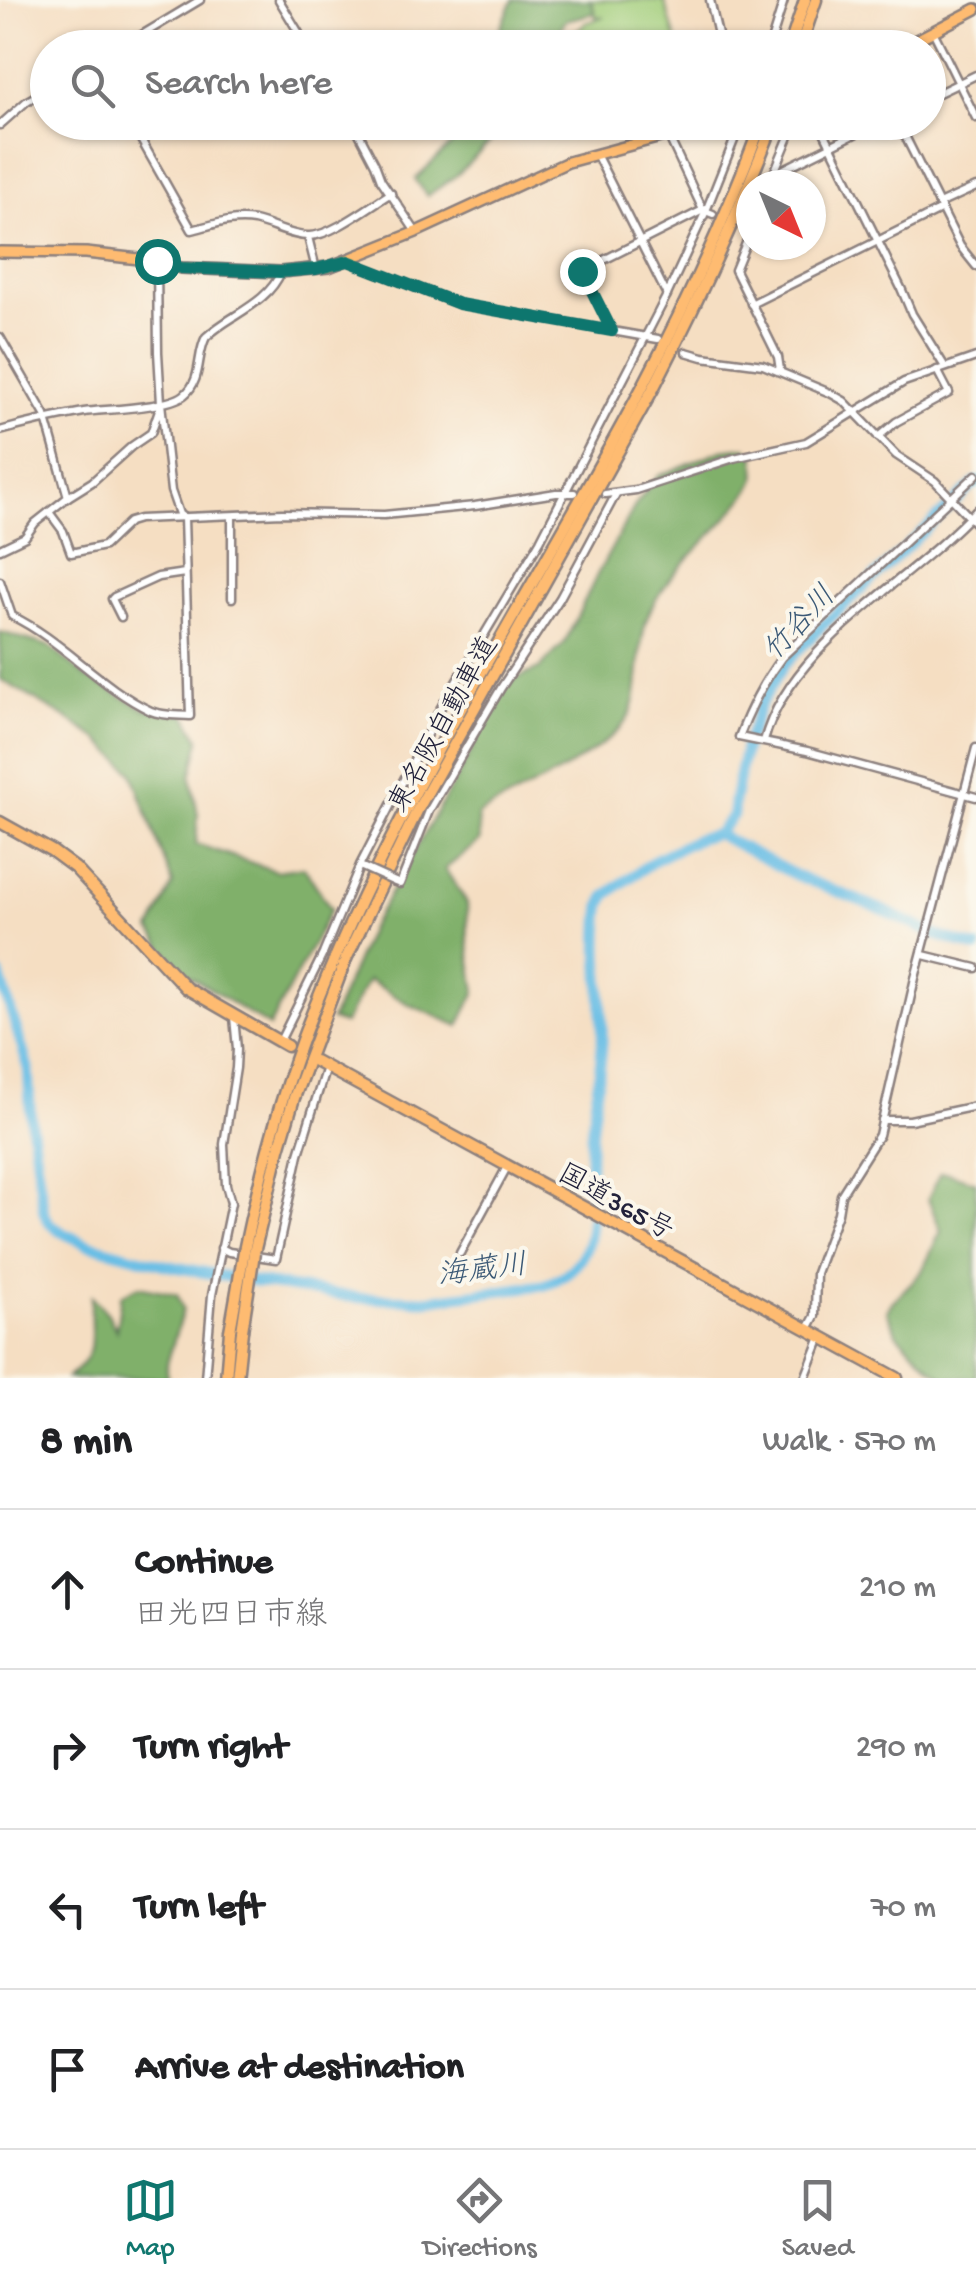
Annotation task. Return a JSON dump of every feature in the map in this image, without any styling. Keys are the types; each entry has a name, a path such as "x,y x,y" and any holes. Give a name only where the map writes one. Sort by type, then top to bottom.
{"highway":[{"path":"795,30 805,0"},
{"path":"806,30 816,0"},
{"name":"東名阪自動車道","path":"226,1378 268,1146 303,1036 408,806 644,384 705,262 755,140"},
{"name":"東名阪自動車道","path":"249,1252 294,1098 346,959 418,811 689,321 767,140"},
{"path":"0,822 74,868 175,978 200,998 284,1044"},
{"name":"国道365号","path":"320,1064 897,1378"},
{"name":"東名阪自動車道","path":"236,1331 237,1378"}],"main road":[{"path":"935,30 976,9"},
{"path":"0,252 86,252 181,268 280,272 316,269 348,261 542,173 595,153 648,140"}],"street":[{"path":"150,30 200,0"},
{"path":"279,0 297,30"},
{"path":"710,0 717,30"},
{"path":"774,30 784,0"},
{"path":"946,57 976,118"},
{"path":"946,89 976,74"},
{"path":"0,124 30,98"},
{"path":"142,140 192,230 242,220 308,236 333,230 392,193"},
{"path":"362,140 381,180 416,232"},
{"path":"671,140 707,212"},
{"path":"284,1044 361,866 440,709 569,493 707,212 734,140"},
{"path":"776,170 788,140"},
{"path":"828,140 941,368 949,393 896,422 878,437"},
{"path":"791,170 843,140"},
{"path":"907,140 960,246 976,266"},
{"path":"595,153 667,295"},
{"path":"751,304 976,187"},
{"path":"612,331 582,271 707,212"},
{"path":"308,236 316,269"},
{"path":"738,260 734,270 778,357 780,370"},
{"path":"0,580 12,616 92,674 153,712 190,716 184,518 171,491 161,403 157,261"},
{"path":"348,261 459,304 658,338"},
{"path":"0,431 46,419 182,397 198,372 206,337 264,296 280,272"},
{"path":"0,337 46,419 68,497"},
{"path":"686,352 780,370 844,401 896,454 935,481 971,518"},
{"path":"605,494 648,487 734,458 796,446 904,382 976,356"},
{"path":"0,550 25,537 35,522 151,433 161,403"},
{"path":"976,476 782,658 764,683 739,737 807,751 976,797"},
{"path":"49,512 63,531 70,553 104,546 129,522 139,520 282,513 384,514 569,493"},
{"path":"361,866 400,884 429,811 501,688 560,598 616,494"},
{"path":"762,742 778,704 805,666 976,510"},
{"path":"232,516 232,598"},
{"path":"121,617 114,597 158,578 186,573"},
{"path":"808,1330 815,1316 816,1273 841,1195 879,1135 915,978 976,748"},
{"path":"923,955 976,968"},
{"path":"206,1378 212,1295 232,1202 226,1185 224,1144 238,1049 234,1017"},
{"path":"222,1248 276,1258 320,1064"},
{"path":"882,1120 910,1120 976,1106"},
{"path":"460,1254 508,1166"},
{"path":"805,1378 821,1338"}],"green space":[{"path":"513,0 591,0 595,13 566,20 560,30 501,30"},
{"path":"591,0 664,0 673,30 577,30 604,17 596,18"},
{"path":"456,140 492,140 457,175 427,196 415,179"},
{"path":"746,447 755,457 753,485 673,575 647,618 636,696 626,721 598,748 478,815 480,841 445,869 467,903 468,943 476,991 459,1026 410,1005 368,980 344,1024 331,1020 369,930 469,756 504,684 539,669 565,642 636,504 658,476 722,450"},
{"path":"0,632 49,646 86,677 145,709 186,715 200,740 191,777 198,815 196,844 276,871 304,867 331,909 269,1027 187,974 163,948 151,930 173,884 132,772 98,739 0,679"},
{"path":"940,1173 976,1182 976,1378 945,1378 932,1369 897,1334 887,1311 921,1273 941,1231 928,1199"},
{"path":"139,1286 177,1294 183,1309 167,1364 167,1378 67,1378 90,1350 92,1296 116,1330 121,1295"}],"waterway":[{"name":"竹谷川","path":"717,834 733,815 745,748 760,705 784,665 976,482"},
{"name":"海蔵川","path":"0,975 28,1067 31,1123 44,1213 50,1224 87,1244 165,1265 359,1298 425,1300 543,1285 570,1271 584,1253 591,1223 591,1138 602,1044 602,904 607,895 658,858 699,838 717,834 795,875 976,948"}],"tunnel":[{"path":"713,214 736,224"}],"route":[{"path":"157,261 181,268 280,272 348,261 459,304 612,331 582,271"}]}
